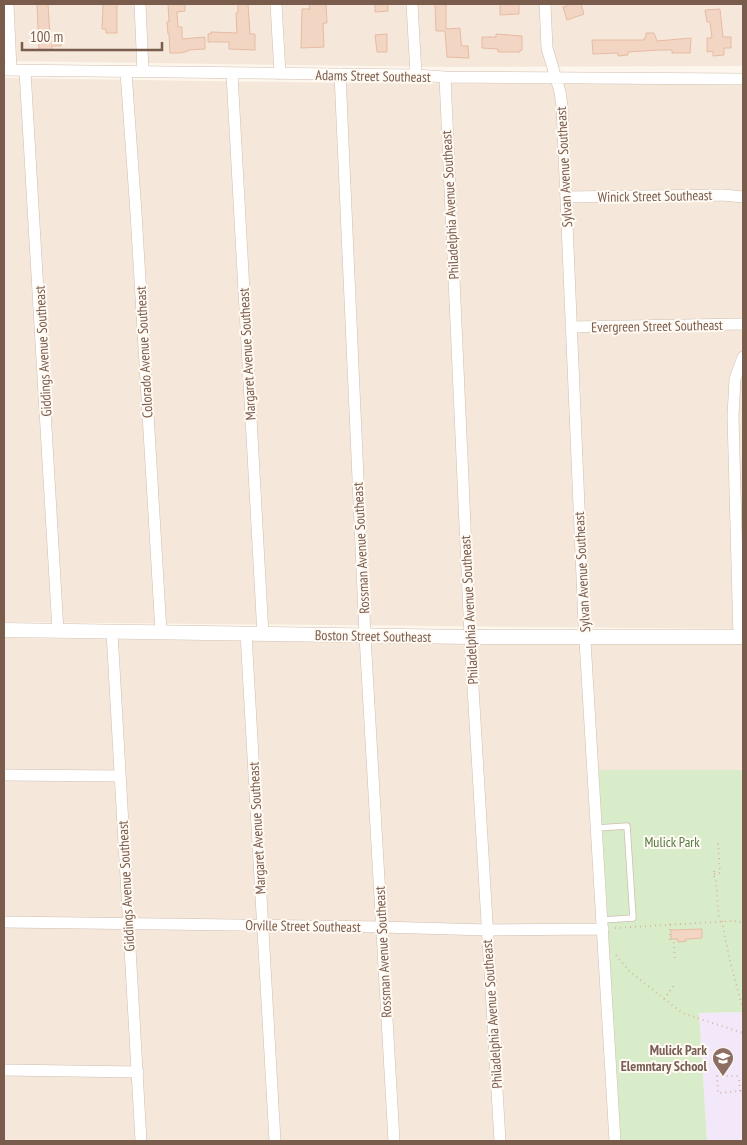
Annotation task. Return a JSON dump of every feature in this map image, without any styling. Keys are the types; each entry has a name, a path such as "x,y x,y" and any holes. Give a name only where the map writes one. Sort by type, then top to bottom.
{"street":[{"path":"8,4 8,70"},
{"path":"140,4 143,72"},
{"path":"276,4 280,74"},
{"path":"412,4 416,75"},
{"name":"Sylvan Avenue Southeast","path":"545,4 547,48 550,63 557,78 562,106 585,637 615,1141"},
{"name":"Adams Street Southeast","path":"8,70 416,75 445,78 743,79"},
{"name":"Giddings Avenue Southeast","path":"25,71 58,631"},
{"name":"Colorado Avenue Southeast","path":"126,72 161,632"},
{"name":"Margaret Avenue Southeast","path":"232,74 263,635"},
{"name":"Rossman Avenue Southeast","path":"340,74 365,636 394,1141"},
{"name":"Philadelphia Avenue Southeast","path":"445,78 470,637 500,1141"},
{"name":"Winick Street Southeast","path":"566,197 723,195 743,197"},
{"name":"Evergreen Street Southeast","path":"571,327 743,324"},
{"path":"741,637 733,416 736,379 743,357"},
{"name":"Boston Street Southeast","path":"4,630 470,637 741,637"},
{"name":"Giddings Avenue Southeast","path":"112,632 141,1141"},
{"name":"Margaret Avenue Southeast","path":"246,634 275,1141"},
{"path":"4,775 120,776"},
{"name":"Orville Street Southeast","path":"4,922 487,930 603,924"},
{"path":"4,1070 138,1072"}],"lane":[{"path":"597,828 627,826 633,918 603,924"}],"path":[{"path":"717,844 720,873 714,872 721,921 743,1008"},
{"path":"615,928 721,921 743,922"},
{"path":"670,924 670,940 674,943 675,960"},
{"path":"616,955 628,970 682,1013 743,1033"},
{"path":"664,999 673,988 673,984"},
{"path":"717,1076 737,1076 742,1091 718,1093 717,1076"}],"shaded area":[{"path":"4,4 743,4 743,66 448,67 4,61"},
{"path":"4,78 349,83 743,84 743,629 4,622"},
{"path":"4,638 420,643 743,643 743,770 599,770 622,1141 4,1141"},
{"name":"Mulick Park Elemntary School","path":"743,1012 743,1141 707,1141 699,1013"}],"green space":[{"name":"Mulick Park","path":"599,770 743,770 743,1012 699,1013 707,1141 621,1141 603,942"}],"building":[{"path":"37,4 48,4 50,37 61,37 61,46 52,46 52,50 39,50"},
{"path":"103,4 117,4 117,33 106,33 106,29 102,29"},
{"path":"168,4 185,4 185,11 177,12 178,27 182,27 182,39 205,37 205,49 170,53 167,22 169,22"},
{"path":"238,4 248,4 250,34 255,34 255,50 229,49 229,42 208,42 208,34 211,34 211,32 237,33 236,13 238,13"},
{"path":"309,4 326,4 327,23 323,23 324,47 301,48 302,9 310,9"},
{"path":"375,4 388,4 388,11 375,12"},
{"path":"435,4 446,4 446,29 460,28 462,46 468,46 469,58 447,57 445,31 436,31"},
{"path":"500,4 519,4 519,14 500,15"},
{"path":"567,4 581,4 584,14 567,20 563,7 567,6"},
{"path":"720,9 723,37 731,37 731,48 724,48 724,55 713,56 713,51 707,52 707,38 712,38 710,22 707,22 705,10"},
{"path":"646,33 654,33 657,41 691,38 690,53 672,53 672,50 659,50 628,52 628,55 618,56 618,53 593,54 592,40 644,40"},
{"path":"387,34 387,52 377,52 375,35"},
{"path":"496,34 522,36 522,50 520,52 498,52 498,49 482,48 482,37 496,37"},
{"path":"702,929 702,938 686,939 686,941 678,942 678,939 671,939 671,930"}],"place":[{"name":"Mulick Park Elemntary School","path":"723,1077"}]}
